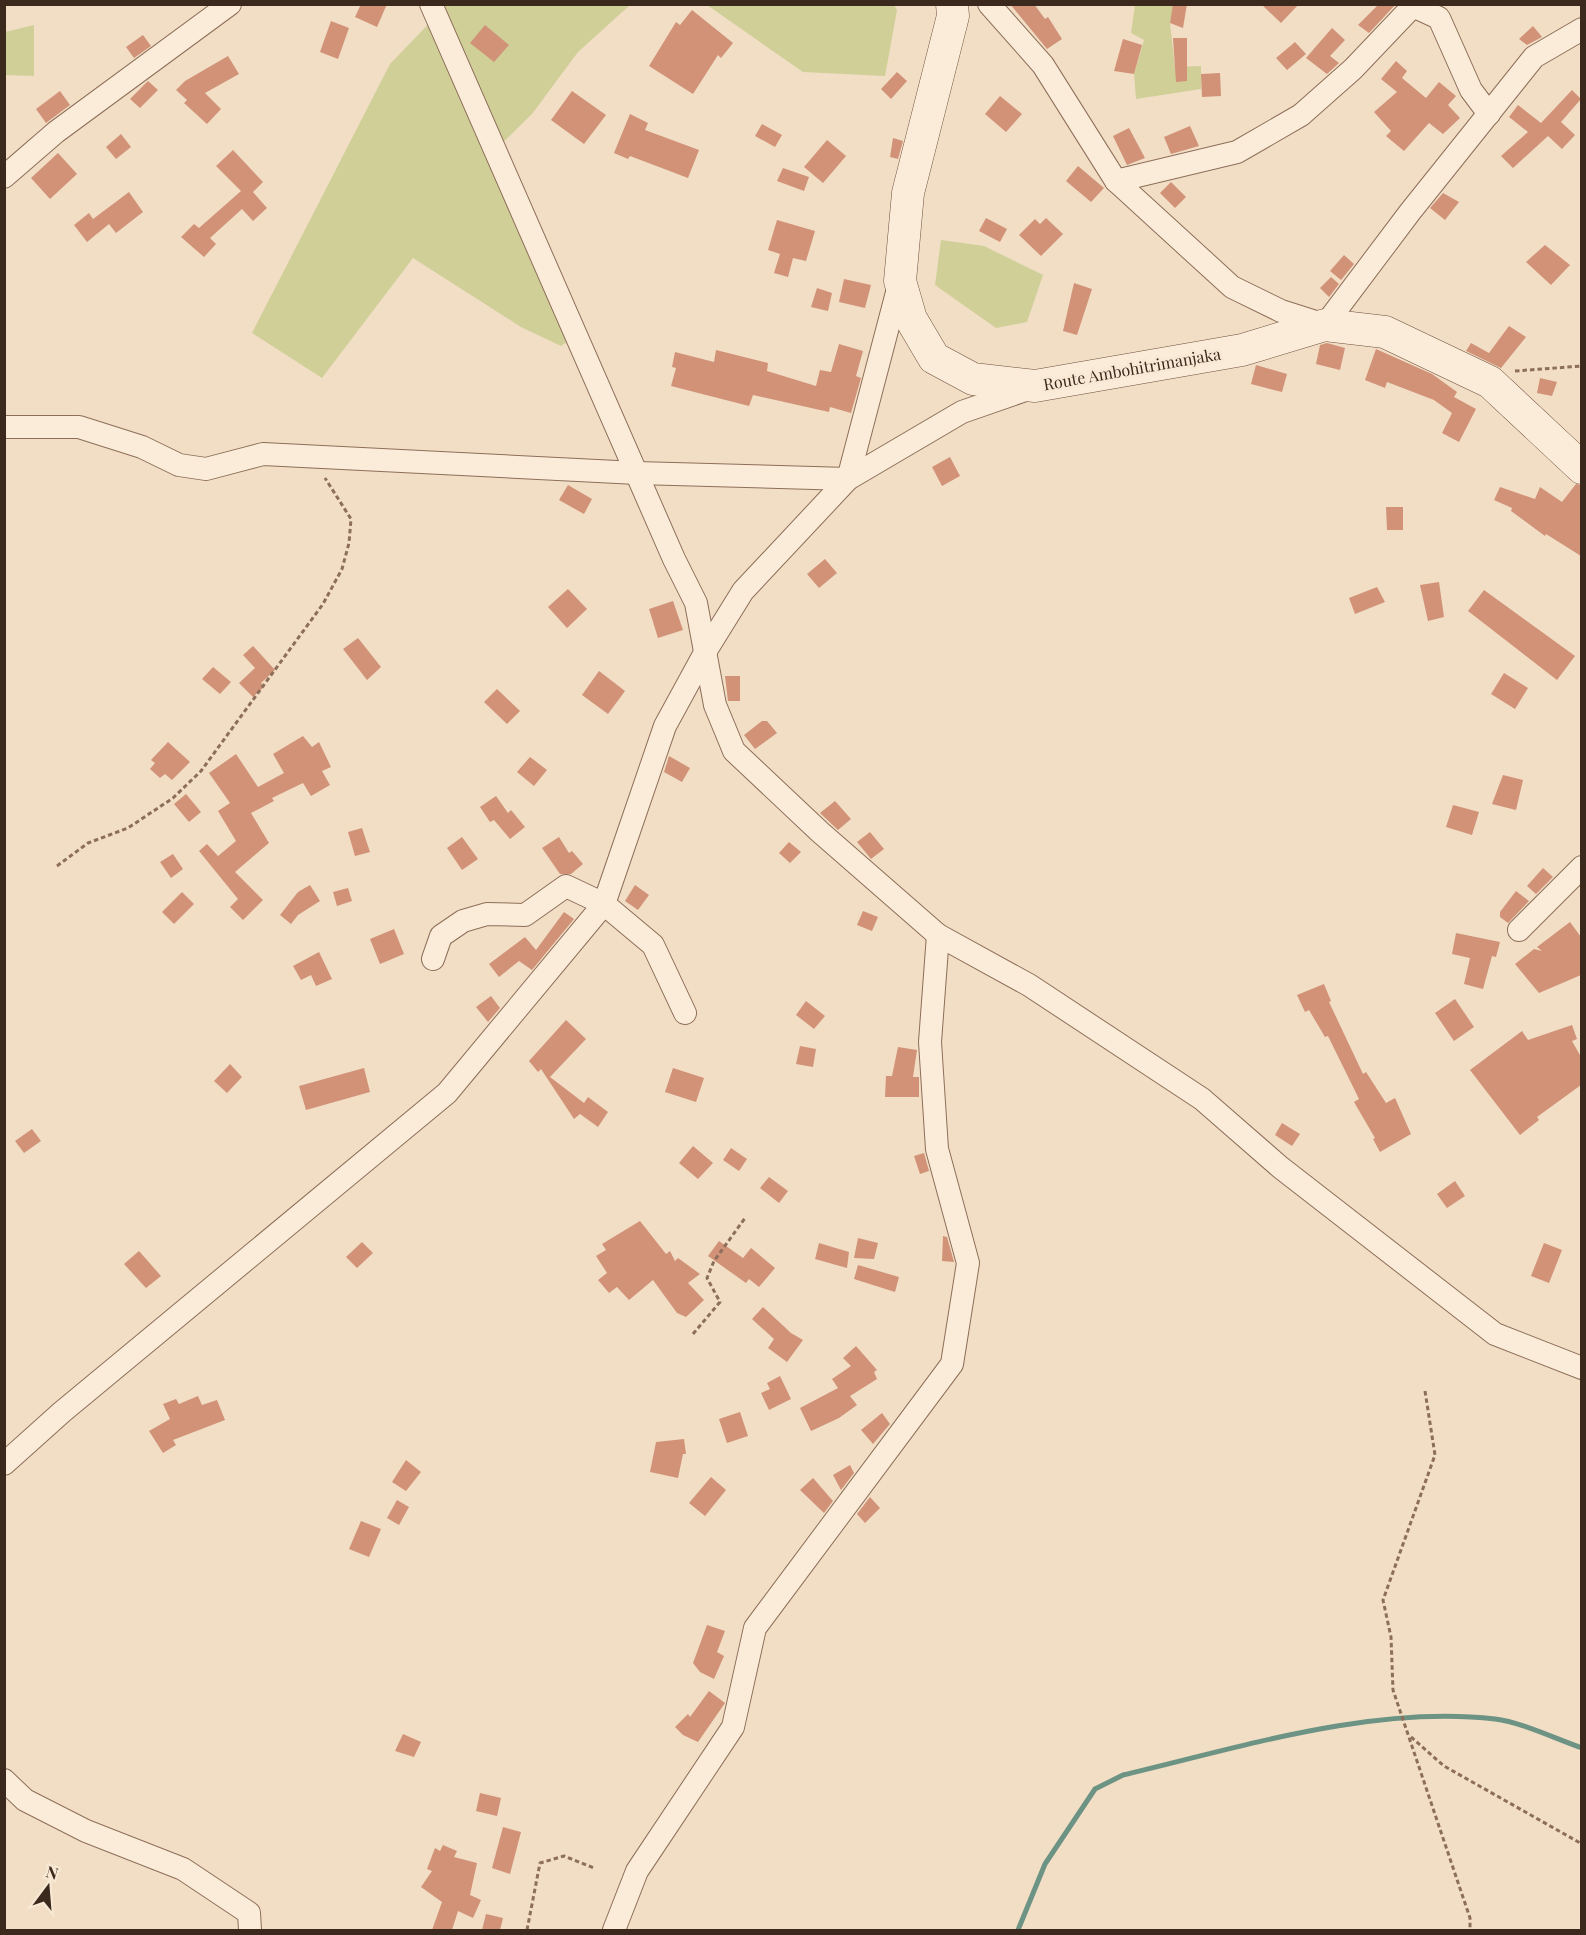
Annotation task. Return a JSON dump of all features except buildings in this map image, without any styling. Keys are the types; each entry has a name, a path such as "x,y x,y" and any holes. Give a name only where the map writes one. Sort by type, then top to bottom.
{"street":[{"path":"4,177 56,132 230,4"},
{"path":"431,4 696,603 707,649 716,705 734,751 820,832 938,935 1029,985 1202,1099 1280,1167 1495,1334 1581,1368"},
{"name":"Route Ambohitrimanjaka","path":"952,4 953,16 908,193 900,281 911,319 934,358 973,379 1035,386 1242,350 1325,325 1385,332 1490,382 1581,468"},
{"path":"989,4 1043,65 1116,181 1232,287 1281,311 1325,325 1410,212 1534,57 1581,30"},
{"path":"1116,181 1238,152 1300,115 1353,69 1413,6 1442,11 1471,90 1489,114"},
{"path":"848,479 900,281"},
{"path":"4,1464 62,1412 447,1093 604,904 665,726 707,649 743,591 848,479 962,412 1035,386"},
{"path":"4,427 79,427 142,447 179,465 206,469 263,454 638,473 848,479"},
{"path":"1519,930 1581,867"},
{"path":"433,959 441,936 463,921 487,914 525,915 566,886 604,904 653,945 686,1013"},
{"path":"614,1930 638,1871 733,1727 755,1628 952,1364 968,1263 937,1149 930,1042 938,935"},
{"path":"4,1780 25,1800 86,1831 183,1869 249,1912 250,1930"}],"path":[{"path":"1490,382 1517,369 1581,366"},
{"path":"57,866 88,843 128,828 173,798 201,771 323,604 342,569 349,543 351,519 311,456"},
{"path":"693,1334 720,1302 707,1278 714,1261 745,1218"},
{"path":"1425,1391 1435,1455 1383,1600 1391,1637 1393,1690 1470,1918 1470,1930"},
{"path":"1410,1737 1444,1766 1581,1844"},
{"path":"527,1930 540,1863 564,1856 594,1868"}],"shaded area":[{"path":"447,5 630,5 578,52 532,114 490,155 571,339 561,346 521,327 413,258 322,378 252,333 390,64"},
{"path":"707,5 894,5 897,10 885,76 803,72"},
{"path":"1135,5 1174,5 1170,23 1175,67 1201,66 1201,89 1136,99 1134,74 1144,40 1131,33"},
{"path":"34,25 34,76 5,75 5,32"},
{"path":"941,240 984,246 1043,275 1027,322 996,328 935,285"}],"waterway":[{"path":"1018,1930 1045,1864 1095,1789 1123,1775 1308,1731 1402,1718 1449,1716 1495,1719 1527,1727 1582,1748"}]}
